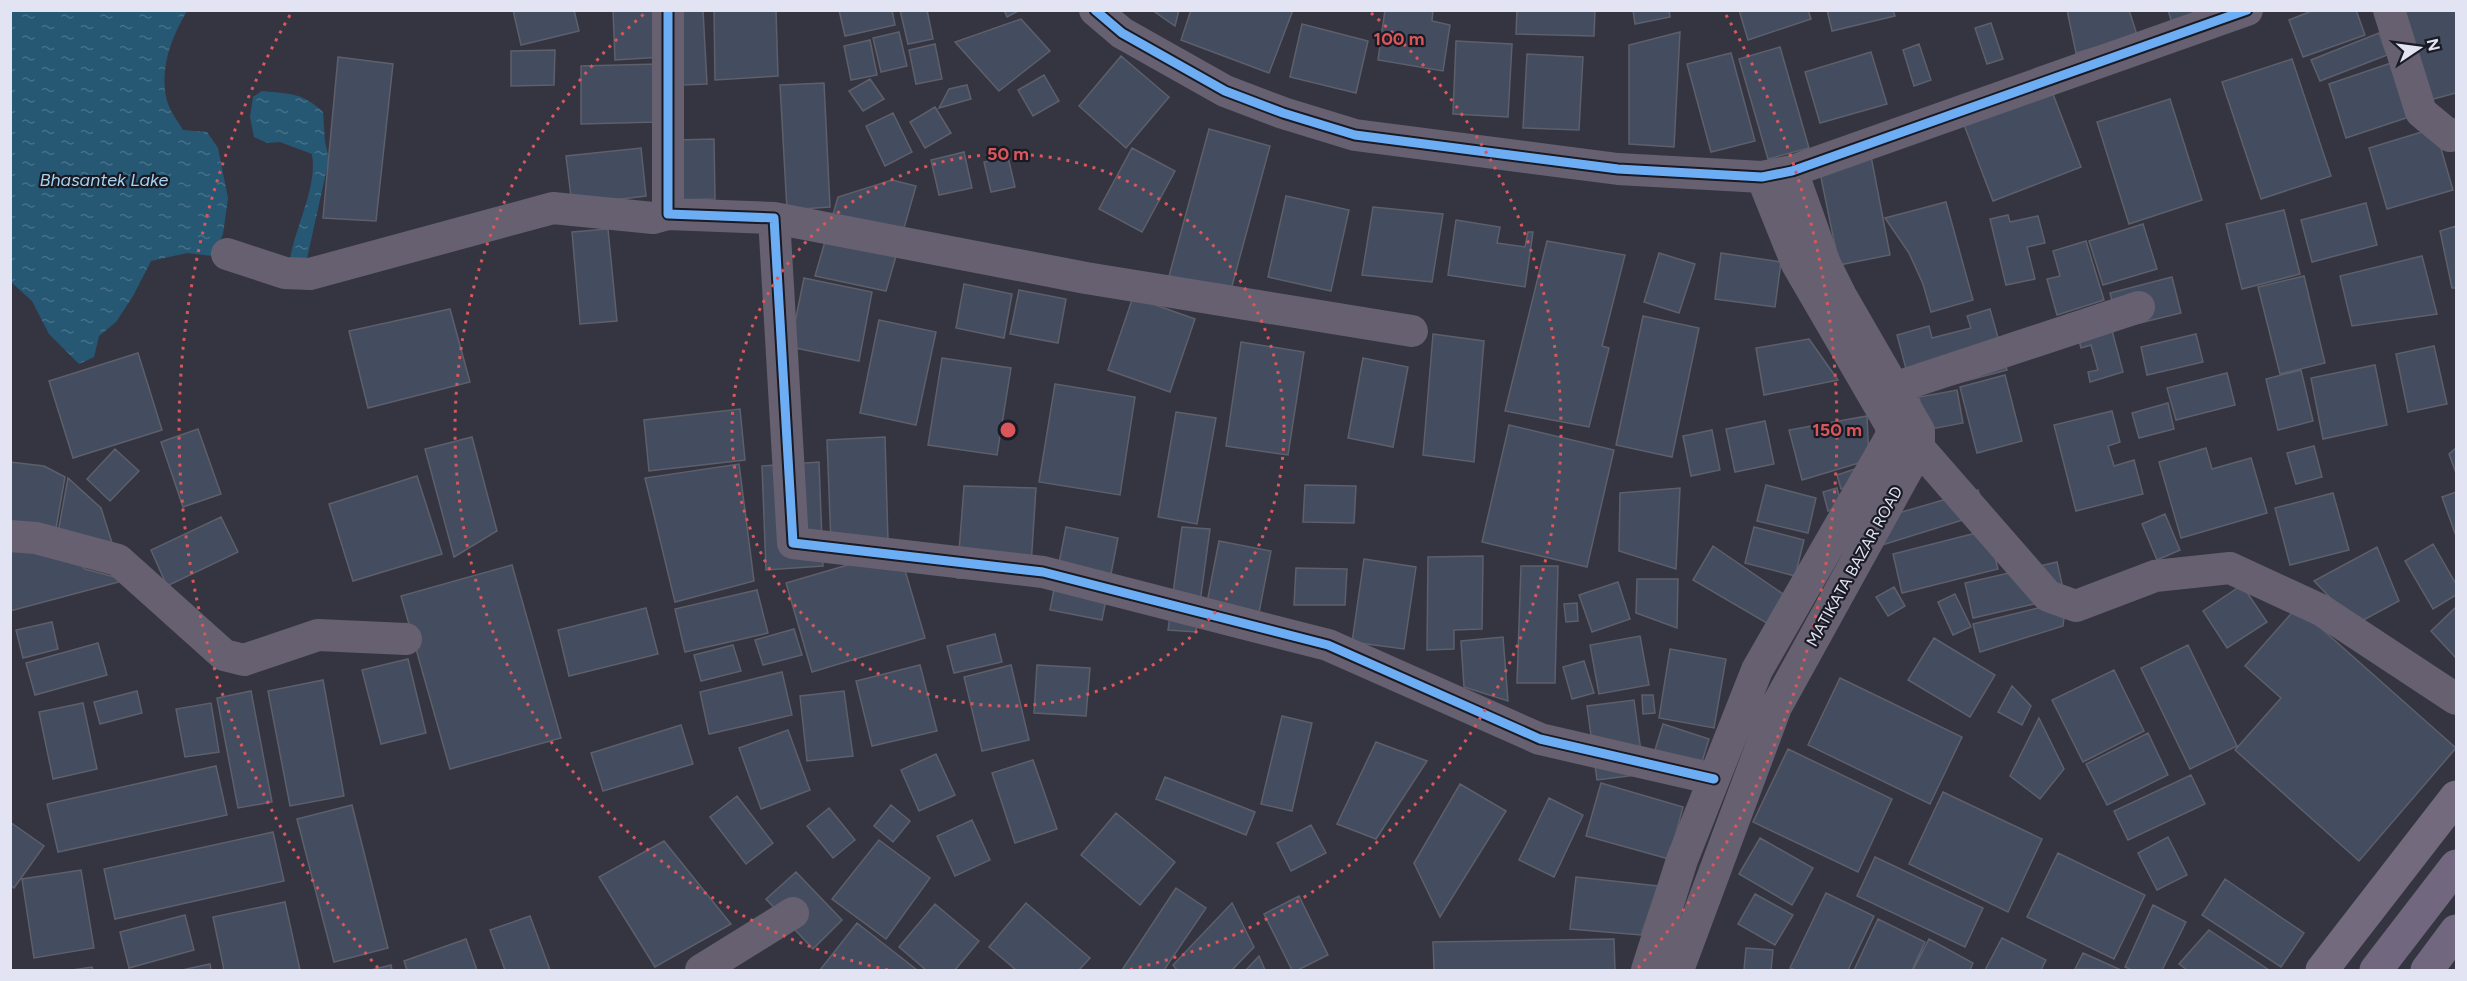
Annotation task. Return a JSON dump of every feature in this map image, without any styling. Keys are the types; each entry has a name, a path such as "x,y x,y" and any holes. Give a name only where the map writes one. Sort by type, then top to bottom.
{"main road":[{"path":"2322,970 2457,797"},
{"path":"2376,970 2457,866"},
{"path":"2427,970 2457,931"}],"street":[{"path":"668,10 668,214"},
{"path":"1095,10 1122,33 1226,90 1283,113 1355,135 1618,169 1762,177 1792,171 2247,10"},
{"path":"2389,10 2421,112 2450,136 2457,134"},
{"path":"1792,171 1825,264 1919,431 1919,448 2048,596 2076,606 2155,576 2230,568 2322,610 2457,699"},
{"name":"MATIKATA BAZAR ROAD","path":"1647,970 1682,860 1757,670 1892,435 1890,424 1797,264 1762,177"},
{"path":"227,254 285,273 310,274 553,208 653,218 668,214 774,218 1086,278 1412,331"},
{"path":"774,218 793,543 1043,572 1328,645 1540,739 1714,779"},
{"path":"1894,388 2139,307"},
{"name":"MATIKATA BAZAR ROAD","path":"1678,970 1776,707 1919,448"},
{"path":"10,536 36,538 118,560 224,655 244,660 318,635 406,639"},
{"path":"700,970 793,913"}],"water":[{"name":"Bhasantek Lake","path":"11,11 187,11 168,54 164,77 167,101 183,130 207,132 218,148 228,198 223,234 213,256 187,253 151,261 133,296 116,322 99,336 94,357 79,364 49,334 32,301 11,282"},
{"path":"262,91 302,97 323,112 325,142 329,159 306,263 289,266 312,181 312,154 280,142 267,143 254,137 250,117 253,97"}],"building":[{"path":"513,10 574,10 579,31 521,45"},
{"path":"613,10 656,10 663,57 615,60"},
{"path":"676,10 703,10 707,84 681,85"},
{"path":"714,10 776,10 778,76 715,80"},
{"path":"839,10 892,10 895,25 845,36"},
{"path":"900,10 927,10 933,39 908,44"},
{"path":"1004,10 1020,10 1007,17"},
{"path":"1152,10 1179,10 1175,26"},
{"path":"1191,10 1293,10 1269,73 1181,40"},
{"path":"1385,10 1433,10 1432,21 1450,25 1443,71 1378,60"},
{"path":"1517,10 1595,10 1594,36 1516,34"},
{"path":"1633,10 1669,10 1670,17 1635,24"},
{"path":"1739,10 1808,10 1811,19 1748,40"},
{"path":"1827,10 1893,10 1895,16 1832,31"},
{"path":"2067,10 2129,10 2137,35 2076,53"},
{"path":"2168,10 2210,10 2172,23"},
{"path":"2314,10 2356,10 2365,35 2303,57 2289,20"},
{"path":"2403,10 2456,10 2456,93 2426,101"},
{"path":"1021,19 1050,51 999,91 955,42"},
{"path":"1991,23 2003,59 1987,64 1975,28"},
{"path":"1302,24 1368,41 1356,93 1290,77"},
{"path":"899,32 907,66 881,72 873,38"},
{"path":"1680,32 1674,147 1629,144 1629,45"},
{"path":"2379,33 2387,55 2320,81 2311,60"},
{"path":"870,40 877,75 851,80 844,46"},
{"path":"1456,41 1512,44 1508,117 1453,114"},
{"path":"935,44 942,79 916,84 909,50"},
{"path":"1919,44 1931,80 1914,86 1903,50"},
{"path":"1780,47 1809,148 1768,159 1739,59"},
{"path":"555,50 554,85 511,86 511,51"},
{"path":"1871,52 1887,104 1820,123 1805,72"},
{"path":"1731,53 1755,141 1711,152 1687,64"},
{"path":"1527,54 1583,57 1579,130 1523,128"},
{"path":"1121,56 1169,97 1126,148 1079,106"},
{"path":"338,57 393,64 376,221 323,218"},
{"path":"2292,59 2331,176 2261,199 2222,82"},
{"path":"2394,62 2412,116 2346,138 2329,84"},
{"path":"658,64 657,122 581,124 581,66"},
{"path":"1044,75 1059,101 1033,116 1018,90"},
{"path":"870,79 884,99 863,111 849,91"},
{"path":"824,83 830,207 787,210 780,85"},
{"path":"967,85 971,99 939,108 949,89"},
{"path":"2051,89 2081,167 1993,201 1963,122"},
{"path":"2170,99 2202,200 2129,224 2097,122"},
{"path":"935,107 951,133 925,148 910,122"},
{"path":"893,113 912,152 885,166 866,126"},
{"path":"2435,128 2453,190 2387,209 2369,148"},
{"path":"1209,129 1270,146 1226,308 1165,291"},
{"path":"714,139 715,199 679,200 678,140"},
{"path":"641,148 646,196 572,205 566,156"},
{"path":"1132,148 1175,171 1142,232 1099,209"},
{"path":"1870,151 1890,255 1839,265 1819,168"},
{"path":"964,152 972,188 939,195 931,160"},
{"path":"1008,157 1015,187 991,192 984,162"},
{"path":"892,180 916,186 886,291 815,276 838,197"},
{"path":"1286,196 1349,210 1331,291 1268,277"},
{"path":"1946,202 1973,300 1931,312 1923,284 1909,253 1885,218"},
{"path":"2366,203 2377,245 2312,262 2301,220"},
{"path":"1373,207 1443,214 1432,282 1362,275"},
{"path":"2284,210 2300,274 2242,289 2226,224"},
{"path":"2008,215 2010,222 2038,216 2045,243 2027,247 2035,279 2006,285 1990,219"},
{"path":"1456,220 1500,227 1497,243 1525,247 1528,232 1533,232 1525,287 1448,275"},
{"path":"2143,224 2157,269 2103,285 2089,241"},
{"path":"2456,226 2456,288 2452,288 2440,231"},
{"path":"608,229 617,321 580,324 572,232"},
{"path":"1547,241 1625,255 1602,346 1609,348 1589,427 1505,411"},
{"path":"2086,241 2104,300 2057,315 2047,279 2060,276 2053,251"},
{"path":"1659,253 1695,264 1679,313 1644,302"},
{"path":"1721,253 1781,262 1775,307 1715,299"},
{"path":"2422,256 2437,314 2352,326 2340,276"},
{"path":"2304,276 2325,363 2280,374 2258,287"},
{"path":"2172,277 2181,313 2119,328 2110,293"},
{"path":"804,278 872,292 859,361 790,347"},
{"path":"964,284 1012,294 1004,338 956,328"},
{"path":"1019,290 1066,299 1058,343 1010,334"},
{"path":"1133,297 1195,319 1170,392 1108,370"},
{"path":"2106,308 2123,372 2090,382 2088,372 2098,370 2091,345 2081,348 2073,317"},
{"path":"450,309 470,382 368,408 349,331"},
{"path":"1990,309 2007,370 1913,395 1897,335 1929,326 1932,338 1971,328 1967,316"},
{"path":"1643,316 1699,328 1672,457 1616,445"},
{"path":"879,320 936,332 916,425 860,413"},
{"path":"1433,334 1484,341 1474,462 1423,455"},
{"path":"2196,334 2203,362 2147,375 2141,347"},
{"path":"1809,339 1838,380 1764,395 1756,348"},
{"path":"1241,342 1304,352 1288,455 1226,446"},
{"path":"2434,346 2447,404 2408,412 2396,354"},
{"path":"138,353 162,430 73,458 49,381"},
{"path":"942,358 1011,368 997,455 928,445"},
{"path":"1363,358 1408,367 1393,447 1348,438"},
{"path":"2375,365 2387,425 2323,439 2311,378"},
{"path":"2301,370 2313,421 2278,430 2266,379"},
{"path":"2227,373 2235,405 2176,420 2167,388"},
{"path":"2005,375 2022,441 1977,453 1960,387"},
{"path":"1055,384 1135,397 1120,495 1039,482"},
{"path":"1957,390 1963,423 1926,430 1919,397"},
{"path":"2168,403 2174,429 2139,438 2132,413"},
{"path":"740,409 745,460 649,471 644,420"},
{"path":"2112,411 2120,442 2108,446 2114,466 2134,460 2143,494 2076,511 2054,425"},
{"path":"1176,412 1216,418 1197,524 1158,517"},
{"path":"1867,416 1869,460 1802,480 1789,430"},
{"path":"1765,421 1774,464 1735,472 1726,429"},
{"path":"1509,425 1614,450 1587,567 1482,542"},
{"path":"198,429 221,494 183,507 161,442"},
{"path":"1712,430 1720,470 1691,476 1683,436"},
{"path":"472,437 497,531 454,557 425,449"},
{"path":"885,437 888,541 831,544 827,440"},
{"path":"2314,446 2322,477 2296,484 2287,453"},
{"path":"2206,448 2212,469 2251,458 2267,513 2181,538 2159,462"},
{"path":"2456,448 2456,473 2449,454"},
{"path":"115,449 139,471 110,501 87,479"},
{"path":"10,462 44,466 65,477 55,534 10,529"},
{"path":"819,462 823,566 766,570 762,466"},
{"path":"739,464 754,581 675,602 645,478"},
{"path":"1858,468 1862,482 1841,489 1837,475"},
{"path":"417,476 442,554 353,581 329,504"},
{"path":"68,478 101,508 114,549 57,538"},
{"path":"1305,485 1356,486 1354,523 1303,522"},
{"path":"1766,485 1816,498 1808,533 1757,521"},
{"path":"964,486 1036,488 1030,581 957,578"},
{"path":"1680,488 1676,569 1619,551 1620,493"},
{"path":"1837,488 1842,507 1828,511 1823,492"},
{"path":"1978,490 1985,513 1882,545 1874,520"},
{"path":"2456,492 2456,536 2442,497"},
{"path":"2333,493 2349,550 2290,565 2275,508"},
{"path":"2165,514 2180,550 2157,560 2142,524"},
{"path":"221,517 238,552 167,586 151,550"},
{"path":"1066,527 1118,538 1102,620 1050,610"},
{"path":"1182,527 1210,529 1196,632 1168,630"},
{"path":"1754,527 1804,540 1795,576 1745,563"},
{"path":"1988,530 1998,569 1902,593 1893,554"},
{"path":"1219,541 1271,551 1255,633 1203,623"},
{"path":"10,542 65,549 85,569 126,580 10,611"},
{"path":"2433,544 2456,584 2456,595 2433,609 2405,561"},
{"path":"1713,546 1786,596 1770,625 1693,580"},
{"path":"2377,547 2399,601 2356,624 2314,581"},
{"path":"899,550 925,638 812,672 786,583"},
{"path":"1483,556 1482,629 1454,630 1454,649 1427,650 1428,557"},
{"path":"1364,559 1416,567 1404,649 1352,642"},
{"path":"2057,562 2065,597 1973,618 1965,583"},
{"path":"512,565 561,738 450,769 401,596"},
{"path":"1521,566 1558,566 1555,683 1517,683"},
{"path":"1296,568 1347,569 1345,605 1294,605"},
{"path":"1637,579 1678,579 1677,628 1636,613"},
{"path":"1618,582 1630,619 1592,632 1579,595"},
{"path":"2242,585 2267,622 2227,648 2203,611"},
{"path":"1894,587 1905,606 1888,616 1876,597"},
{"path":"757,590 768,633 685,652 675,609"},
{"path":"1955,594 1971,627 1953,635 1938,602"},
{"path":"2066,601 2063,626 1980,652 1973,624"},
{"path":"1577,603 1578,621 1566,622 1564,604"},
{"path":"2297,607 2456,748 2359,861 2235,750 2281,698 2245,666"},
{"path":"2456,607 2456,658 2431,631"},
{"path":"646,608 658,654 569,676 558,630"},
{"path":"52,622 58,649 23,658 16,630"},
{"path":"794,629 802,655 763,665 755,640"},
{"path":"995,634 1002,662 954,673 947,646"},
{"path":"1640,636 1649,685 1599,694 1590,645"},
{"path":"1503,637 1508,701 1464,687 1461,641"},
{"path":"1934,638 1995,675 1970,717 1908,680"},
{"path":"98,643 107,675 35,695 26,663"},
{"path":"733,645 741,671 701,681 694,655"},
{"path":"2188,645 2237,746 2190,769 2141,668"},
{"path":"1670,649 1726,659 1714,728 1659,718"},
{"path":"408,659 426,733 381,744 362,670"},
{"path":"1584,661 1594,693 1572,699 1563,667"},
{"path":"920,665 937,731 872,746 856,681"},
{"path":"1011,665 1029,740 982,751 964,677"},
{"path":"1037,665 1090,668 1086,716 1034,713"},
{"path":"2114,670 2144,731 2083,762 2052,700"},
{"path":"782,672 792,715 709,734 700,692"},
{"path":"1840,678 1962,737 1930,804 1808,745"},
{"path":"323,680 344,796 290,806 268,691"},
{"path":"2012,686 2031,706 2022,725 1998,712"},
{"path":"137,691 142,713 100,724 94,702"},
{"path":"251,691 272,802 238,808 217,698"},
{"path":"844,691 853,756 807,761 800,696"},
{"path":"1642,695 1653,695 1655,713 1643,714"},
{"path":"1634,700 1644,774 1597,780 1587,706"},
{"path":"83,703 97,769 53,779 39,712"},
{"path":"211,703 219,752 185,757 176,709"},
{"path":"1282,716 1312,723 1292,811 1261,804"},
{"path":"2039,718 2064,769 2040,799 2010,776"},
{"path":"1663,724 1709,739 1701,765 1655,750"},
{"path":"681,725 693,764 603,791 591,753"},
{"path":"788,730 810,790 761,809 739,748"},
{"path":"2148,733 2168,775 2107,805 2086,764"},
{"path":"1376,742 1427,761 1376,839 1337,824"},
{"path":"1788,749 1892,799 1858,872 1753,822"},
{"path":"936,754 955,795 919,811 901,770"},
{"path":"1033,760 1057,829 1015,843 992,773"},
{"path":"216,766 227,815 58,852 47,804"},
{"path":"2191,775 2205,804 2128,840 2114,811"},
{"path":"1165,777 1255,812 1246,835 1156,799"},
{"path":"1601,783 1683,807 1669,859 1586,836"},
{"path":"1460,784 1506,811 1440,917 1414,863"},
{"path":"1943,792 2042,839 2008,912 1909,864"},
{"path":"737,796 773,843 746,864 710,817"},
{"path":"1549,798 1583,815 1554,877 1519,860"},
{"path":"352,805 388,948 334,962 297,819"},
{"path":"891,805 910,821 893,842 874,826"},
{"path":"829,808 855,840 833,858 807,826"},
{"path":"1116,813 1175,862 1140,905 1081,855"},
{"path":"972,820 990,860 955,876 937,836"},
{"path":"10,822 44,846 14,888 10,885"},
{"path":"1311,825 1326,853 1291,871 1277,843"},
{"path":"273,832 284,881 115,919 104,869"},
{"path":"2168,837 2187,875 2157,890 2138,853"},
{"path":"1760,838 1813,868 1792,905 1739,874"},
{"path":"879,840 930,878 886,939 832,899"},
{"path":"664,841 731,924 655,967 599,877"},
{"path":"2058,853 2145,895 2114,959 2027,917"},
{"path":"1875,857 1983,908 1965,947 1857,896"},
{"path":"81,870 94,948 34,958 22,879"},
{"path":"796,872 842,920 813,949 766,899"},
{"path":"1576,877 1658,886 1641,935 1570,929"},
{"path":"2225,879 2304,933 2281,967 2202,915"},
{"path":"1176,888 1206,908 1164,970 1122,970"},
{"path":"1826,893 1874,916 1848,970 1790,968"},
{"path":"1755,894 1793,915 1775,945 1738,924"},
{"path":"1299,896 1328,955 1298,970 1292,970 1264,914"},
{"path":"285,902 300,970 224,970 213,917"},
{"path":"1026,903 1090,958 1079,970 1016,970 989,947"},
{"path":"1232,903 1254,947 1232,970 1177,970 1173,965"},
{"path":"935,904 979,941 955,970 926,970 899,947"},
{"path":"2153,905 2186,922 2162,970 2132,970 2125,967"},
{"path":"185,915 194,950 129,968 120,932"},
{"path":"530,916 550,970 505,970 490,930"},
{"path":"1878,919 1925,942 1912,970 1854,970"},
{"path":"857,923 917,970 820,970"},
{"path":"2209,930 2269,970 2187,970 2179,964"},
{"path":"2002,938 2046,960 2041,970 1985,970"},
{"path":"466,939 477,970 407,970 404,961"},
{"path":"1614,939 1615,970 1434,970 1433,942"},
{"path":"1929,939 1973,963 1970,970 1913,970"},
{"path":"1746,948 1773,950 1771,970 1744,970"},
{"path":"2083,953 2121,970 2075,969"},
{"path":"1259,956 1265,970 1246,970"},
{"path":"210,964 211,970 182,970"},
{"path":"391,965 392,970 371,970"},
{"path":"92,967 93,970 72,970"}],"cycle path":[{"path":"668,10 668,214 774,218 793,543 1043,572 1328,645 1540,739 1714,779"},
{"path":"1095,10 1122,33 1225,91 1283,113 1355,135 1618,169 1762,177 1792,171 2247,10"}]}
